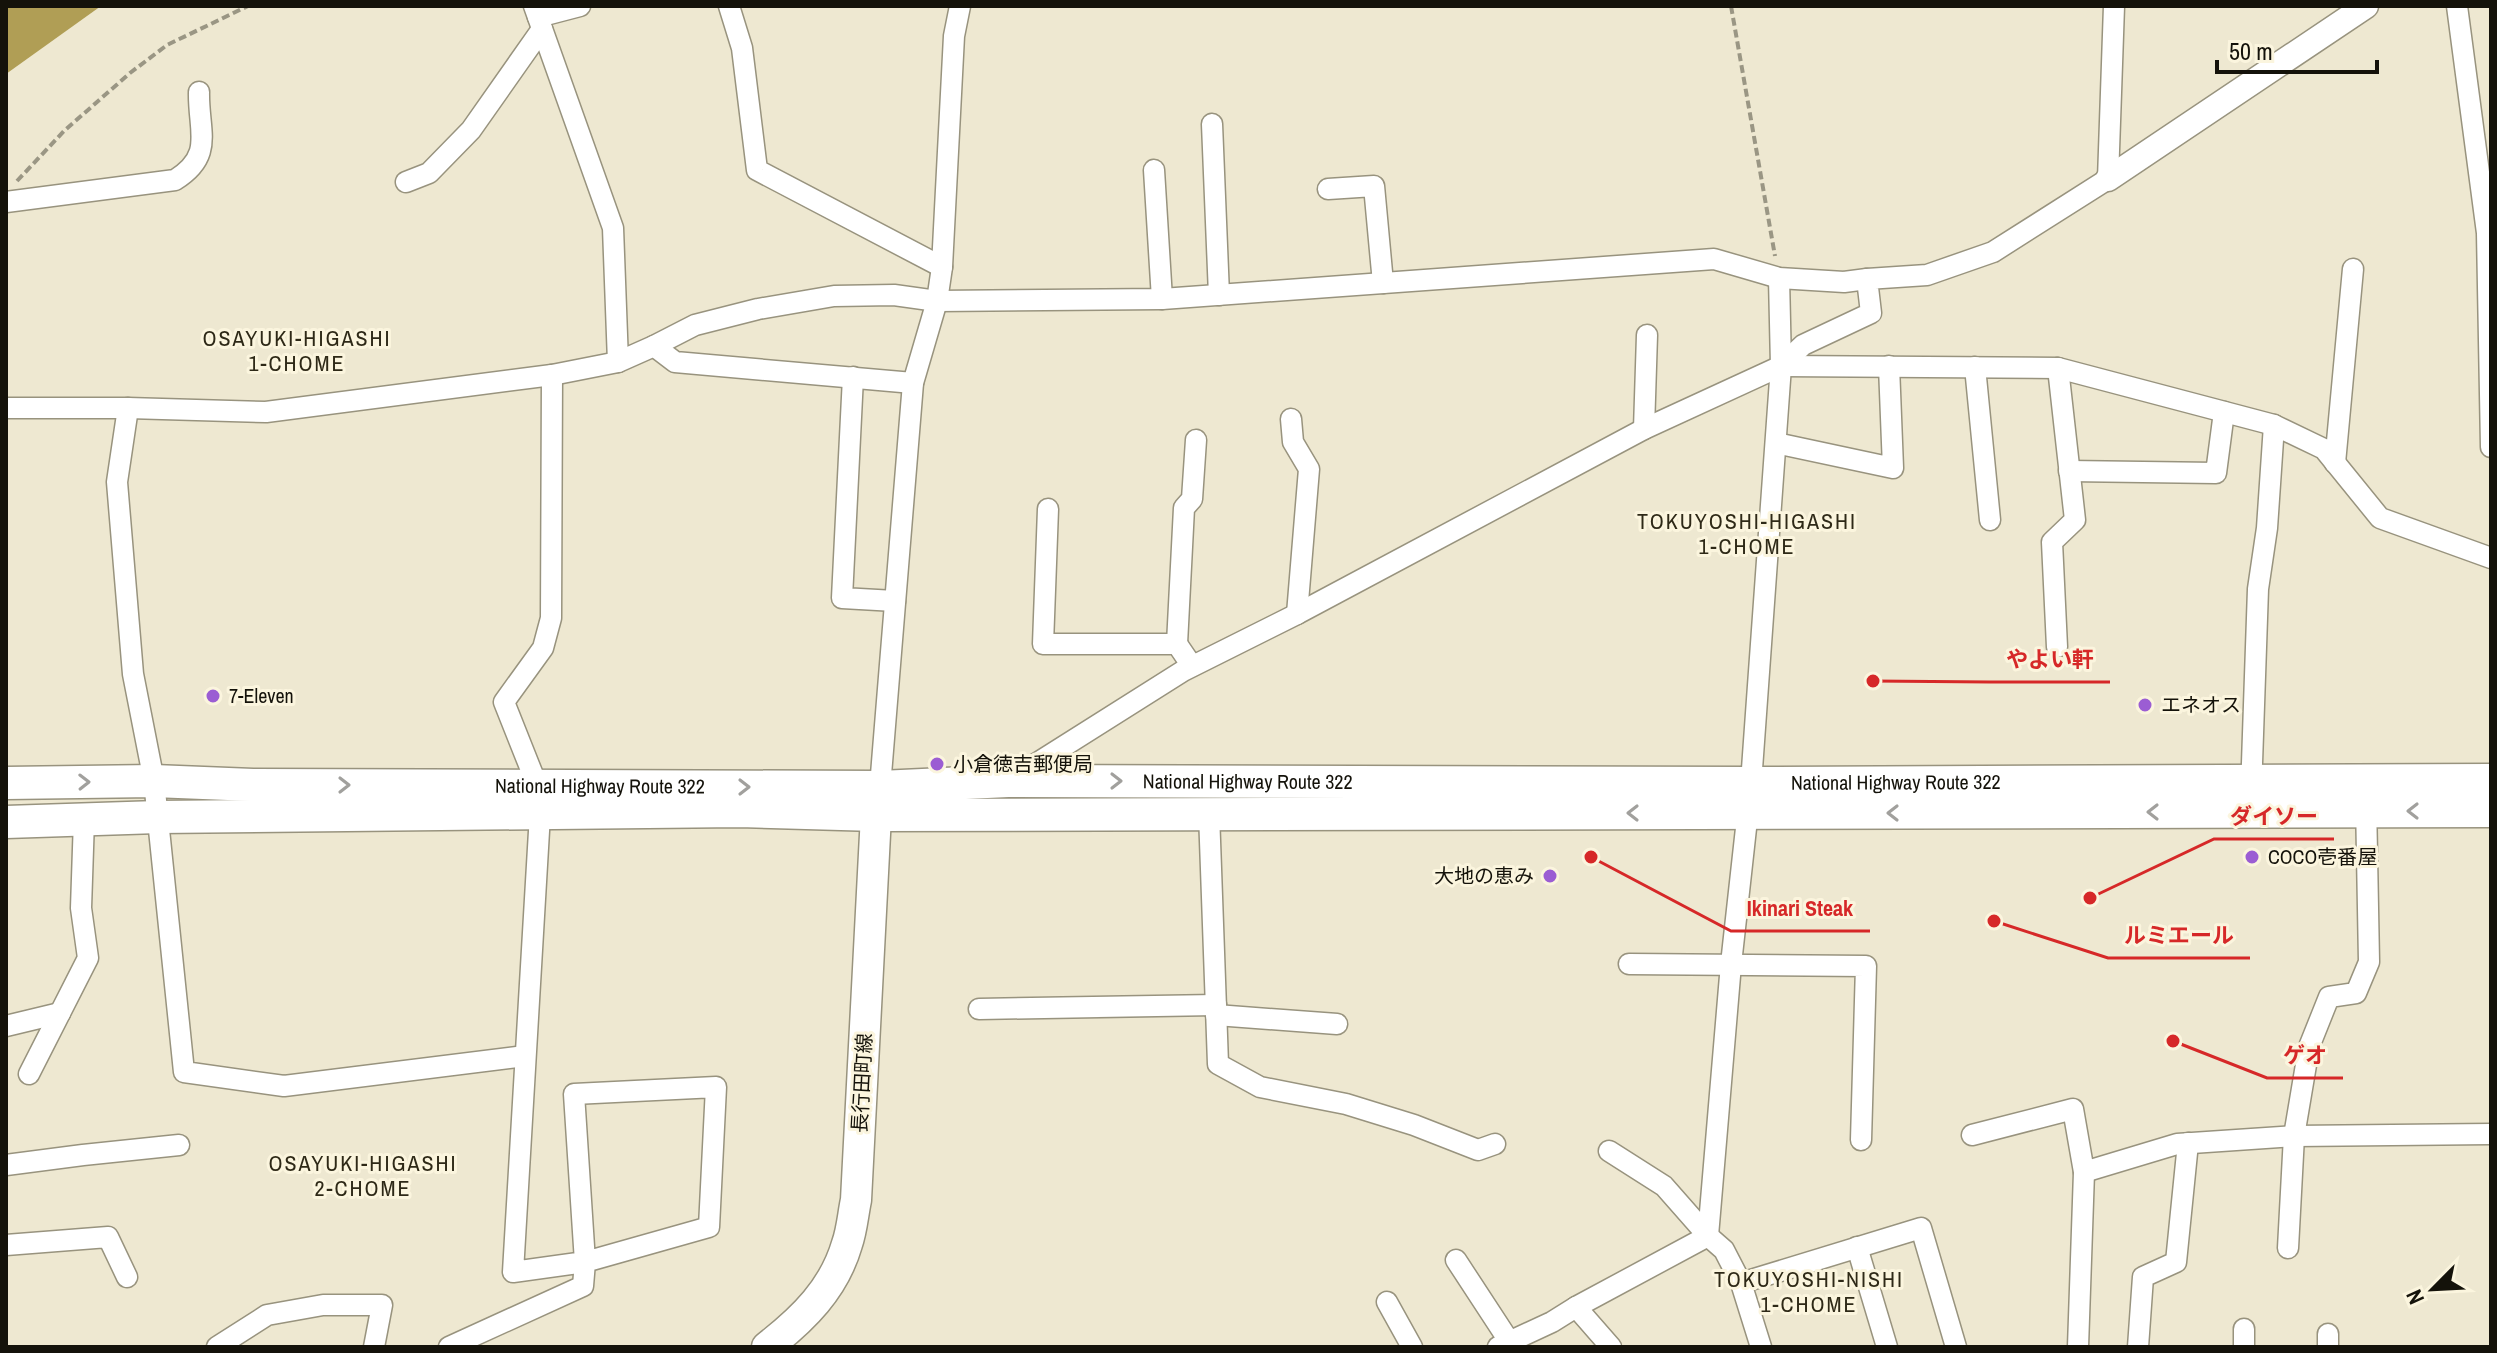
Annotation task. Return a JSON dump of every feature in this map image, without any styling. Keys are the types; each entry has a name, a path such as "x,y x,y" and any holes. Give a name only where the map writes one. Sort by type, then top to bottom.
{"highway":[{"name":"National Highway Route 322","path":"2367,796 2491,780"},
{"name":"National Highway Route 322","path":"6,783 154,781 740,811 878,801 1008,781 1748,799"},
{"name":"National Highway Route 322","path":"878,801 1209,813 1748,799 2367,796 2491,811"},
{"name":"National Highway Route 322","path":"6,822 538,800"}],"main road":[{"name":"長行田町線","path":"767,1347 798,1322 830,1285 847,1244 856,1200 878,801"}],"street":[{"path":"406,182 429,173 471,130 538,17 580,6"},
{"path":"729,6 742,48 757,170 942,267"},
{"path":"878,801 913,383 937,301 942,267 954,36 960,6"},
{"path":"2108,179 2114,6"},
{"path":"6,408 266,412 552,375 618,362 695,325 758,309 834,296 894,295 937,301 1162,299 1714,259 1779,278 1844,282 1927,275 1993,252 2366,6"},
{"path":"2457,6 2487,233 2491,447"},
{"path":"538,17 613,228 618,362"},
{"path":"10,193 175,180 198,161 201,148 199,92"},
{"path":"1212,124 1219,295"},
{"path":"1154,170 1162,299"},
{"path":"1328,189 1374,186 1383,283"},
{"path":"2335,463 2353,269"},
{"path":"1708,1236 1748,799 1776,443 1781,366 1779,278"},
{"path":"1008,781 1192,666 1297,614 1644,429 1781,366 1803,345 1871,313 1867,279"},
{"path":"1644,429 1647,335"},
{"path":"654,346 675,362 913,383"},
{"path":"1781,366 2058,368 2274,425 2324,449 2380,518 2491,558"},
{"path":"1776,443 1893,468 1889,366"},
{"path":"1975,367 1990,520"},
{"path":"2057,647 2052,542 2075,520 2058,368"},
{"path":"449,1347 583,1286 585,1262 574,1094 716,1087 709,1227 585,1262 513,1272 538,800 504,702 543,648 551,618 552,375"},
{"path":"853,377 842,598 895,601"},
{"path":"128,408 117,482 133,674 154,781 184,1072 284,1086 525,1056"},
{"path":"2069,471 2216,473 2224,412"},
{"path":"1291,419 1293,442 1309,469 1297,614"},
{"path":"2251,796 2258,589 2267,528 2274,425"},
{"path":"1192,666 1177,644 1184,508 1192,499 1196,440"},
{"path":"1048,509 1043,644 1177,644"},
{"path":"2288,1248 2294,1136 2309,1047 2329,997 2356,993 2369,962 2367,796"},
{"path":"1209,813 1218,1064 1260,1087 1346,1104 1414,1125 1478,1150 1495,1144"},
{"path":"29,1074 88,958 81,908 84,819"},
{"path":"1629,964 1866,966 1861,1140"},
{"path":"979,1009 1216,1010 1337,1024"},
{"path":"6,1026 60,1013"},
{"path":"1972,1135 2073,1109 2084,1172 2078,1347"},
{"path":"2084,1172 2177,1144 2294,1136 2491,1134"},
{"path":"2138,1347 2143,1277 2176,1262 2188,1143"},
{"path":"6,1165 179,1145"},
{"path":"1609,1151 1664,1186 1724,1250 1741,1283 1761,1347"},
{"path":"1741,1283 1921,1228 1956,1347"},
{"path":"1456,1260 1504,1344 1552,1322 1708,1236"},
{"path":"6,1245 108,1237 127,1277"},
{"path":"1857,1247 1887,1347"},
{"path":"1387,1302 1412,1347"},
{"path":"217,1347 267,1315 323,1305 382,1305 374,1347"},
{"path":"1576,1307 1611,1347"}],"path":[{"path":"10,193 64,131 142,64 167,45 248,6"},
{"path":"1731,6 1779,278"}],"shaded area":[{"path":"6,6 101,6 6,74"}],"place":[{"name":"やよい軒","path":"1873,681"},
{"name":"7-Eleven","path":"213,696"},
{"name":"エネオス","path":"2145,705"},
{"name":"小倉徳吉郵便局","path":"937,764"},
{"name":"Ikinari Steak","path":"1591,857"},
{"name":"COCO壱番屋","path":"2252,857"},
{"name":"大地の恵み","path":"1550,876"},
{"name":"ダイソー","path":"2090,898"},
{"name":"ルミエール","path":"1994,921"},
{"name":"ゲオ","path":"2173,1041"}],"district":[{"name":"OSAYUKI-HIGASHI 1-CHOME","path":"297,350"},
{"name":"TOKUYOSHI-HIGASHI 1-CHOME","path":"1747,534"},
{"name":"OSAYUKI-HIGASHI 2-CHOME","path":"363,1176"},
{"name":"TOKUYOSHI-NISHI 1-CHOME","path":"1809,1292"}]}
